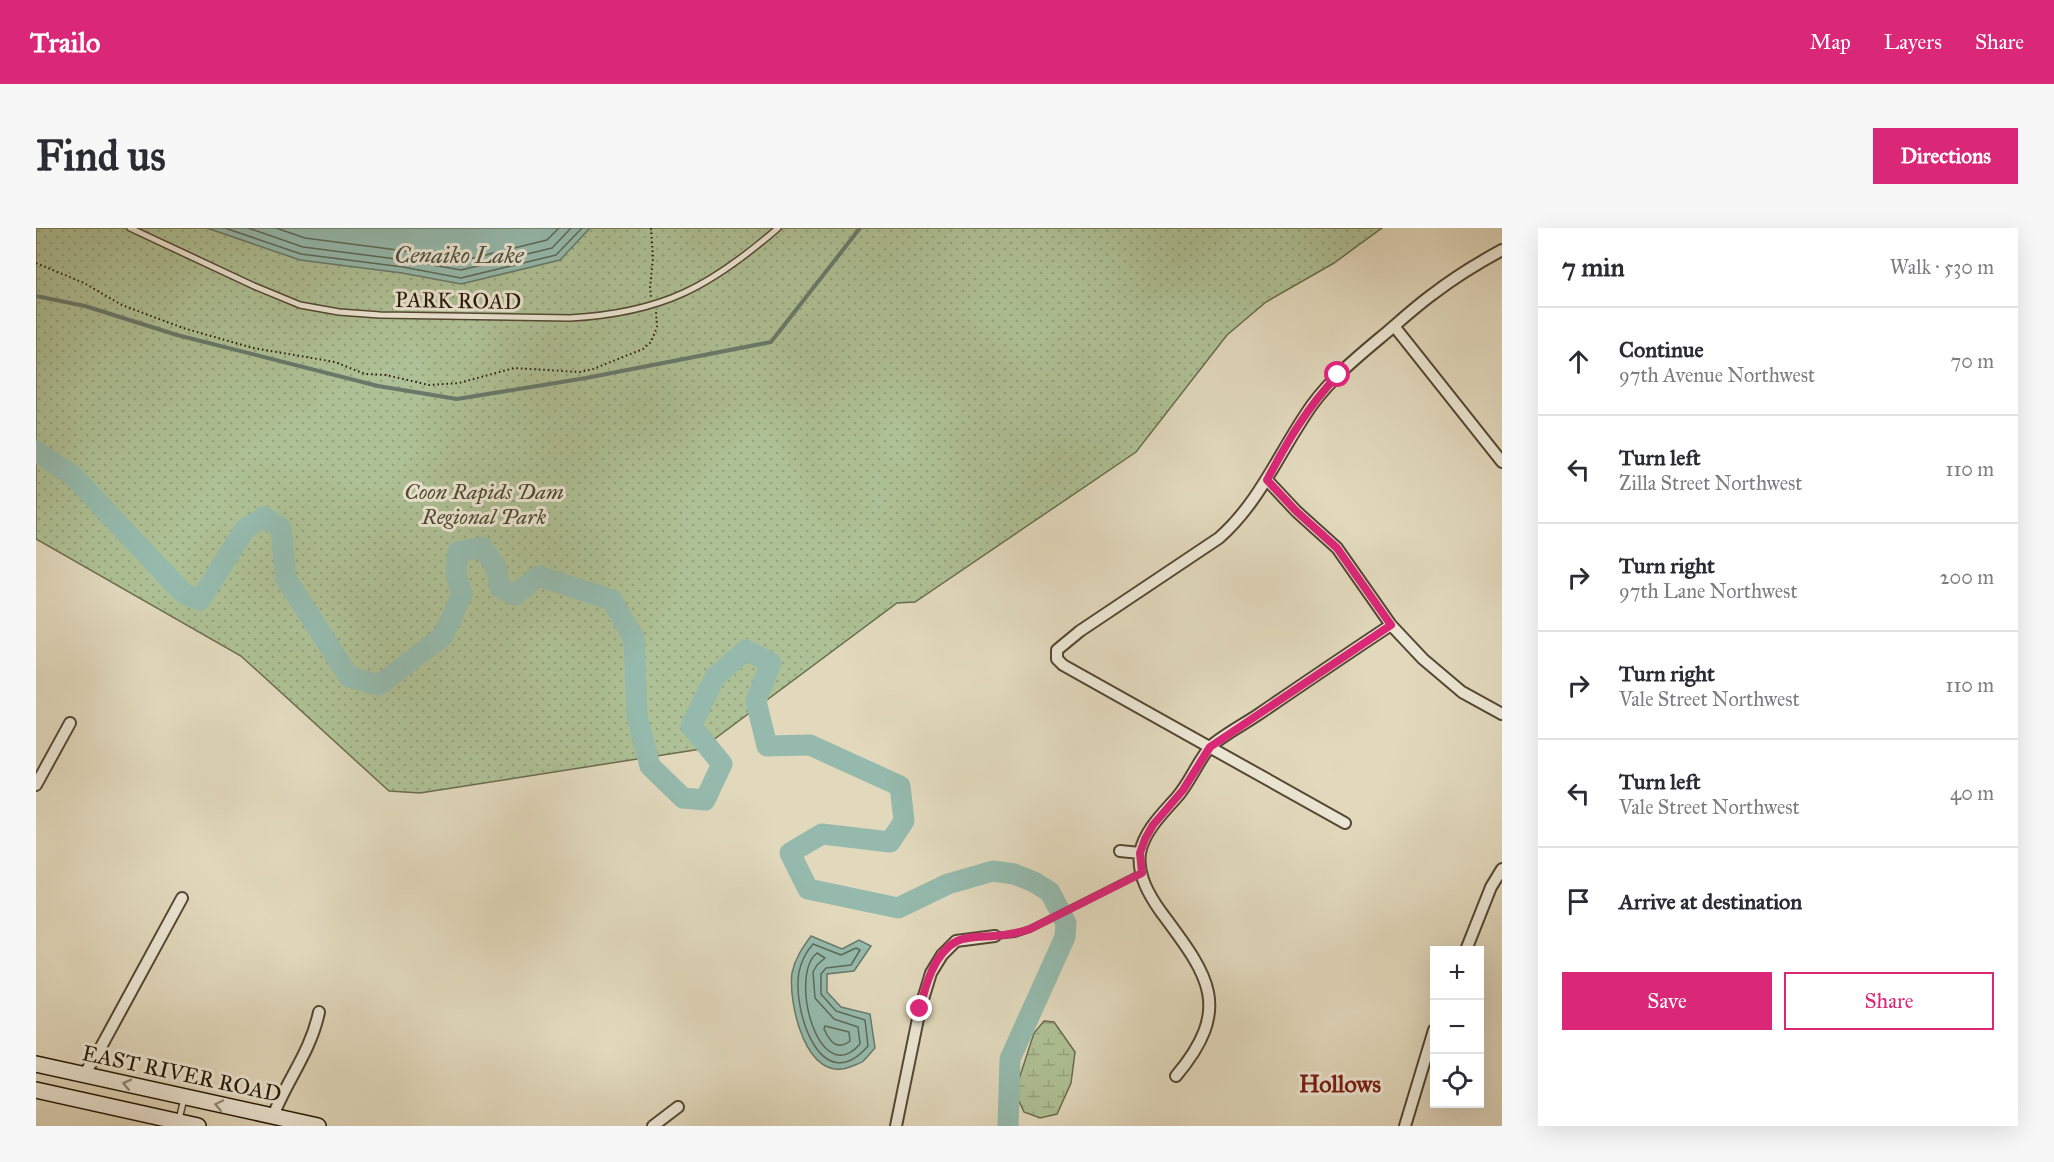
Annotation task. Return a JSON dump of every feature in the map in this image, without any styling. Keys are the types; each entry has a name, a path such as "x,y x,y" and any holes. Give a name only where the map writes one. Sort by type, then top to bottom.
{"main road":[{"name":"EAST RIVER ROAD","path":"36,1064 318,1126"},
{"path":"36,1090 178,1124 198,1126"}],"street":[{"path":"1345,823 1059,663 1056,655 1061,646 1219,538 1246,512 1289,440 1326,388 1356,358 1433,293 1502,249"},
{"path":"1394,326 1502,462"},
{"path":"1267,480 1296,511 1337,548 1391,625 1423,658 1449,683 1502,714"},
{"path":"1176,1076 1200,1042 1208,1018 1209,997 1206,983 1197,964 1150,896 1142,873 1140,853 1145,839 1153,825 1183,790 1210,747 1391,625"},
{"path":"36,785 70,723"},
{"path":"1120,851 1140,853"},
{"path":"1468,946 1491,887 1502,869"},
{"path":"84,1074 95,1058 182,898"},
{"path":"896,1126 920,1009 931,973 942,955 956,941 995,936"},
{"path":"273,1116 311,1042 318,1012"},
{"path":"1405,1126 1430,1043"},
{"path":"653,1126 678,1107"}],"lane":[{"name":"PARK ROAD","path":"130,228 300,305 339,312 570,318 596,317 654,305 700,286 747,255 778,228"},
{"path":"995,936 1015,934 1030,929 1142,873"},
{"path":"178,1124 184,1097"}],"path":[{"path":"36,263 84,283 122,305 183,328 253,348 324,360 365,374 386,375 429,385 444,386 514,368 580,372 643,349 651,342 657,327 650,288 653,258 651,228"}],"green space":[{"name":"Coon Rapids Dam Regional Park","path":"36,228 1382,228 1334,263 1266,302 1227,335 1136,452 915,602 897,603 701,749 420,793 389,791 241,656 36,539"},
{"path":"1044,1021 1054,1022 1075,1052 1071,1083 1057,1114 1040,1118 1024,1112 1018,1099 1018,1082 1034,1033"}],"water":[{"name":"Cenaiko Lake","path":"207,228 590,228 560,260 461,284 402,273 300,260"},
{"path":"811,936 842,949 859,940 871,946 854,971 827,974 827,992 841,1007 870,1014 875,1048 862,1062 850,1067 835,1069 822,1064 811,1053 797,1020 793,1003 792,973 797,958"}],"waterway":[{"path":"36,296 85,306 177,335 378,386 457,399 586,378 771,342 860,228"},
{"path":"36,451 73,476 184,594 200,600 245,529 264,517 281,528 286,579 349,677 379,685 443,636 462,595 456,573 458,552 482,547 496,567 500,588 515,595 538,576 612,600 634,639 637,716 650,766 683,798 705,800 722,764 691,726 715,677 746,650 771,663 756,701 767,746 810,745 900,786 904,821 890,842 822,834 790,853 808,889 898,908 948,884 993,871 1014,874 1050,892 1066,923 1065,937 1010,1059 1008,1126"}],"district":[{"name":"Hollows","path":"1340,1084"}],"route":[{"path":"920,1009 931,973 942,955 956,941 1015,934 1030,929 1142,873 1140,853 1145,839 1153,825 1183,790 1210,747 1391,625 1337,548 1296,511 1267,480 1289,440 1314,403 1338,375"}]}
